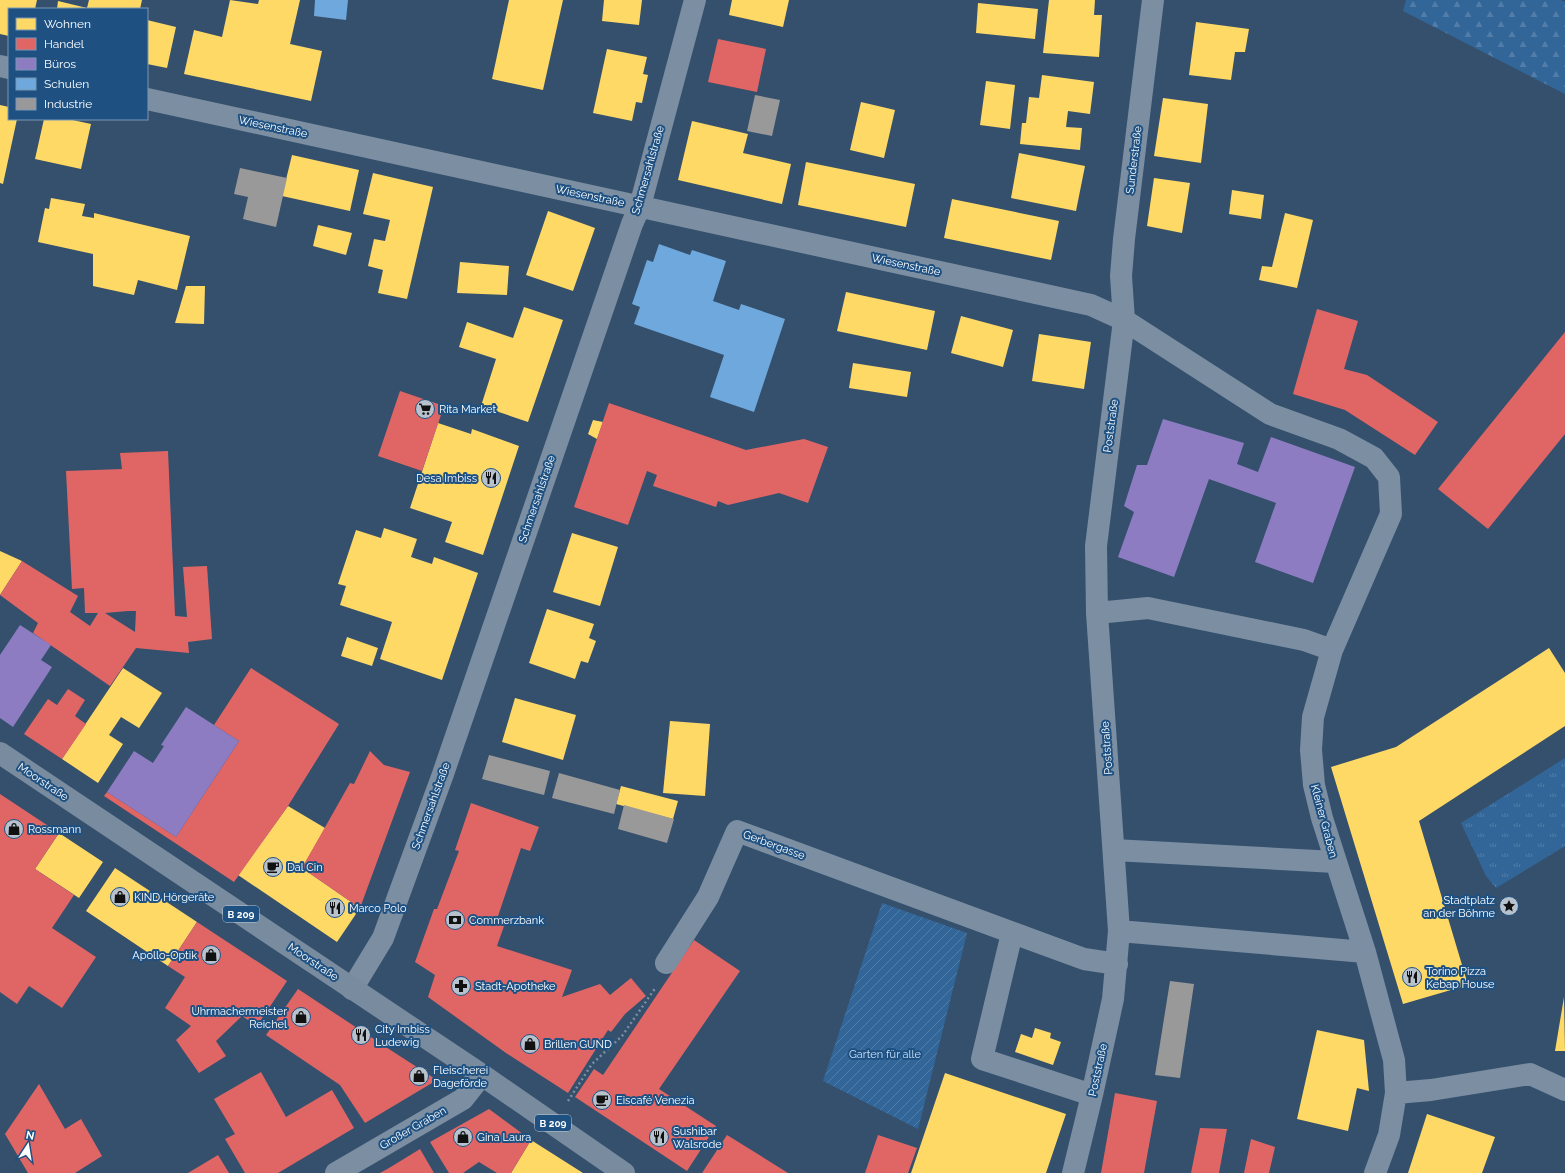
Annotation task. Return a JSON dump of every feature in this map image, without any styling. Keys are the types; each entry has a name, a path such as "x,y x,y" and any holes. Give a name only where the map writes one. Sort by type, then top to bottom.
{"main road":[{"name":"Moorstraße","path":"0,753 482,1075 624,1173"}],"street":[{"name":"Schmersahlstraße","path":"352,989 383,938 443,774 632,224 640,206 695,0"},
{"name":"Sunderstraße","path":"1124,320 1121,276 1124,239 1153,0"},
{"name":"Wiesenstraße","path":"148,99 1091,305 1124,320 1270,414 1339,439 1374,458 1389,477 1391,514 1332,650"},
{"name":"Poststraße","path":"1073,1173 1113,999 1119,931 1097,613 1096,546 1124,320"},
{"path":"1097,613 1148,608 1304,640 1332,650"},
{"name":"Kleiner Graben","path":"1332,650 1312,717 1311,750 1314,785 1335,862 1366,952 1394,1060 1396,1093 1388,1135 1375,1173"},
{"name":"Gerbergasse","path":"666,963 708,897 737,831 1084,959 1117,964"},
{"path":"1114,850 1335,862"},
{"path":"1119,931 1366,952"},
{"path":"1012,933 982,1059 1092,1095"},
{"path":"1396,1093 1432,1090 1530,1074 1565,1090"},
{"name":"Großer Graben","path":"336,1173 463,1099 482,1075"}],"path":[{"path":"553,1123 592,1064 622,1036 660,981 666,963"}],"green space":[{"path":"1406,0 1561,0 1565,2 1565,94 1403,11"},
{"path":"1565,758 1565,846 1496,888 1486,876 1461,823"},
{"name":"Garten für alle","path":"882,903 967,933 918,1129 823,1081"}],"building: Wohnen":[{"path":"0,0 37,0 35,8 8,8 8,36 0,34"},
{"path":"89,0 142,0 140,8 87,8"},
{"path":"230,0 258,4 259,0 300,0 290,44 322,51 311,101 184,74 194,30 222,37"},
{"path":"509,0 563,0 543,90 492,79"},
{"path":"604,0 642,0 639,25 602,21"},
{"path":"732,0 789,0 783,27 729,15"},
{"path":"1049,0 1095,0 1094,15 1102,15 1099,57 1043,53"},
{"path":"58,1 87,8 57,8"},
{"path":"978,3 1038,9 1035,39 976,33"},
{"path":"148,20 176,27 167,68 148,64"},
{"path":"1196,22 1249,29 1245,52 1235,52 1231,80 1189,75"},
{"path":"607,49 647,57 643,74 648,75 642,103 636,102 632,121 593,113"},
{"path":"1042,75 1094,82 1090,114 1068,111 1066,127 1082,128 1080,150 1020,144 1022,123 1026,123 1029,97 1039,98"},
{"path":"986,81 1015,85 1010,129 980,125"},
{"path":"1163,98 1208,104 1201,163 1154,156"},
{"path":"861,102 895,110 884,158 850,150"},
{"path":"0,105 8,107 8,120 17,120 3,184 0,183"},
{"path":"44,120 73,120 91,124 81,169 35,159"},
{"path":"692,121 748,134 743,153 791,164 782,204 678,180"},
{"path":"1019,153 1085,166 1076,211 1011,198"},
{"path":"292,155 359,170 350,211 282,196"},
{"path":"806,162 915,184 906,227 798,205"},
{"path":"373,173 433,187 407,299 378,293 383,270 368,266 374,239 385,241 390,220 363,214"},
{"path":"1154,178 1190,183 1182,233 1147,226"},
{"path":"1232,190 1264,195 1261,219 1229,214"},
{"path":"51,198 85,204 82,216 94,218 94,213 190,236 177,290 138,280 134,295 93,286 93,254 38,242 45,208 49,209"},
{"path":"952,199 1059,221 1051,260 944,238"},
{"path":"548,211 595,228 573,291 526,275"},
{"path":"1285,213 1313,220 1297,288 1259,280 1262,266 1272,267"},
{"path":"318,225 352,233 346,255 313,246"},
{"path":"460,262 509,266 507,295 457,293"},
{"path":"186,286 205,286 204,324 175,323"},
{"path":"846,292 935,311 927,350 837,331"},
{"path":"524,307 563,320 528,422 481,406 496,359 459,347 467,322 513,338"},
{"path":"961,316 1013,330 1003,367 951,353"},
{"path":"1039,334 1091,342 1084,389 1032,381"},
{"path":"853,363 911,372 907,397 849,388"},
{"path":"593,420 603,422 597,439 588,434"},
{"path":"438,423 471,434 472,429 519,446 483,555 445,542 452,522 410,508"},
{"path":"384,528 417,539 411,557 432,564 434,557 478,573 442,680 380,659 392,622 340,605 346,586 338,584 356,530 381,538"},
{"path":"572,533 618,547 600,606 553,592"},
{"path":"0,551 22,561 0,595"},
{"path":"547,609 594,624 589,638 596,641 588,663 581,661 575,679 529,663"},
{"path":"347,637 378,648 372,666 341,656"},
{"path":"1549,648 1565,673 1565,726 1419,821 1468,985 1403,1004 1331,767 1396,747"},
{"path":"123,668 162,693 139,728 121,717 109,735 123,744 98,783 62,759"},
{"path":"515,698 576,715 563,760 502,742"},
{"path":"670,721 710,724 705,796 663,793"},
{"path":"621,786 678,801 673,819 616,804"},
{"path":"288,806 325,828 302,868 360,908 337,942 238,875"},
{"path":"59,833 103,862 79,898 35,869"},
{"path":"115,868 197,922 168,966 86,911"},
{"path":"1564,997 1565,1051 1555,1051"},
{"path":"1035,1028 1051,1033 1050,1038 1061,1042 1053,1065 1015,1052 1021,1034 1032,1038"},
{"path":"1317,1030 1364,1040 1369,1091 1357,1088 1348,1131 1297,1119"},
{"path":"945,1073 1066,1114 1046,1173 911,1173"},
{"path":"1427,1114 1495,1137 1482,1173 1408,1173"},
{"path":"531,1140 583,1173 511,1173"}],"building: Handel":[{"path":"718,39 766,49 757,92 708,82"},
{"path":"1317,309 1358,321 1344,369 1367,375 1438,422 1415,455 1345,410 1293,394"},
{"path":"1565,332 1565,434 1488,529 1438,489"},
{"path":"400,391 444,406 422,471 378,456"},
{"path":"609,403 746,450 804,439 828,447 808,503 779,493 728,505 718,501 716,507 653,486 657,475 647,471 628,525 574,507"},
{"path":"168,451 175,616 187,617 183,567 207,566 212,639 188,642 189,653 136,648 110,686 33,633 38,623 0,595 22,561 78,596 70,612 90,626 98,613 85,613 84,588 72,589 66,471 122,469 120,453","holes":["136,611 135,632 105,613"]},
{"path":"251,668 339,724 288,806 234,882 104,796 107,792 176,837 239,741 214,725"},
{"path":"68,689 85,700 75,716 86,724 62,759 24,734 48,699 57,705"},
{"path":"370,751 384,765 410,772 360,908 302,868 350,783 354,784"},
{"path":"0,794 59,833 35,869 74,895 52,928 96,957 62,1008 29,986 17,1004 0,992"},
{"path":"471,803 539,827 530,851 521,848 496,922 504,926 497,946 572,970 562,997 600,984 610,995 631,978 646,996 625,1014 611,1032 608,1030 568,1093 506,1053 428,997 435,975 415,962 434,909 437,909 459,851 455,850"},
{"path":"197,922 287,981 257,1026 242,1016 216,1041 226,1056 199,1073 176,1040 191,1026 165,1008 185,977 168,966"},
{"path":"694,940 740,971 659,1089 716,1126 687,1171 575,1097 594,1069 603,1075"},
{"path":"298,989 437,1080 365,1123 340,1085 266,1035"},
{"path":"261,1072 286,1117 332,1090 354,1128 278,1173 245,1173 225,1139 235,1134 214,1099"},
{"path":"39,1084 65,1129 81,1119 102,1156 75,1173 28,1173 5,1134"},
{"path":"1115,1093 1157,1101 1144,1173 1101,1173"},
{"path":"489,1109 531,1140 511,1173 497,1173 479,1162 463,1173 449,1173 430,1142"},
{"path":"1200,1128 1227,1129 1219,1173 1191,1173"},
{"path":"727,1135 761,1156 788,1173 702,1173"},
{"path":"878,1135 917,1148 908,1173 865,1173"},
{"path":"1251,1139 1275,1147 1269,1173 1244,1173"},
{"path":"420,1149 434,1173 380,1173 389,1168"},
{"path":"218,1155 229,1173 188,1173"}],"building: Büros":[{"path":"1163,419 1244,443 1237,464 1258,472 1271,437 1355,467 1313,583 1255,562 1276,503 1209,479 1174,577 1118,557 1134,512 1124,506 1137,465 1147,465"},
{"path":"20,625 51,645 41,660 52,667 13,727 0,718 0,655"},
{"path":"186,707 239,741 176,837 107,792 134,751 153,763 164,746 161,745"}],"building: Schulen":[{"path":"315,0 348,0 346,20 314,16"},
{"path":"659,244 690,255 692,250 726,261 713,301 739,310 741,304 785,319 754,412 710,397 724,355 634,324 640,307 632,304 647,260 653,262"}],"building: Industrie":[{"path":"755,95 780,100 772,136 747,131"},
{"path":"240,168 287,178 276,227 243,219 248,197 234,194"},
{"path":"489,755 550,771 544,795 482,779"},
{"path":"559,773 620,790 614,814 552,798"},
{"path":"624,805 674,819 667,843 618,829"},
{"path":"1170,981 1194,984 1180,1078 1155,1075"}],"place":[{"name":"Rita Market","path":"425,409"},
{"name":"Desa Imbiss","path":"491,478"},
{"name":"Rossmann","path":"14,829"},
{"name":"Dal Cin","path":"273,867"},
{"name":"KIND Hörgeräte","path":"120,897"},
{"name":"Stadtplatz an der Böhme","path":"1509,906"},
{"name":"Marco Polo","path":"335,908"},
{"name":"Commerzbank","path":"455,920"},
{"name":"Apollo-Optik","path":"211,955"},
{"name":"Torino Pizza Kebap House","path":"1412,977"},
{"name":"Stadt-Apotheke","path":"461,986"},
{"name":"Uhrmachermeister Reichel","path":"301,1017"},
{"name":"City Imbiss Ludewig","path":"361,1035"},
{"name":"Brillen GUND","path":"530,1044"},
{"name":"Fleischerei Dageförde","path":"419,1076"},
{"name":"Eiscafé Venezia","path":"602,1100"},
{"name":"Gina Laura","path":"463,1137"},
{"name":"Sushibar Walsrode","path":"659,1137"}]}
